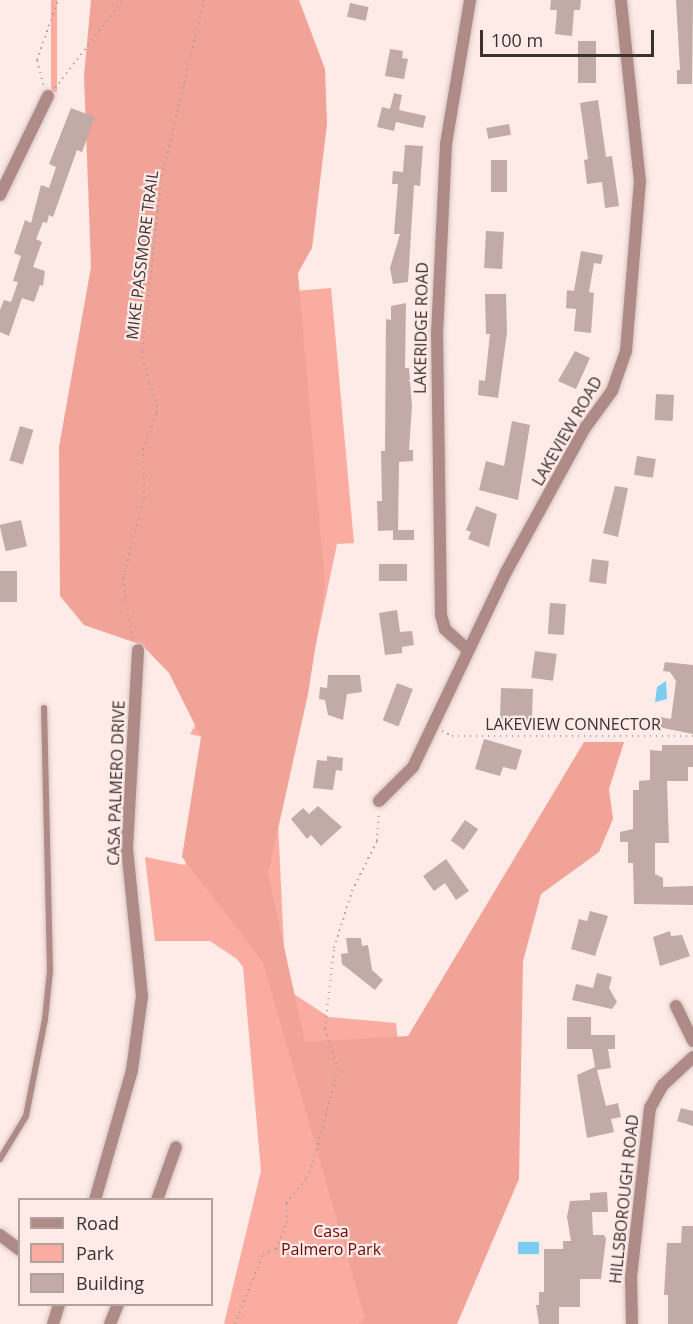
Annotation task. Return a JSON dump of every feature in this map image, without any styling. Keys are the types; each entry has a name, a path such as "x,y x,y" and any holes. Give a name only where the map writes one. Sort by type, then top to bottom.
{"street":[{"name":"LAKERIDGE ROAD","path":"467,649 445,629 441,615 437,335 446,144 470,0"},
{"name":"LAKEVIEW ROAD","path":"379,801 413,767 452,689 467,649 585,428 612,391 627,351 640,182 621,0"},
{"path":"0,195 48,96"},
{"name":"CASA PALMERO DRIVE","path":"96,1198 132,1070 142,996 127,848 138,650"},
{"path":"676,1006 693,1041"},
{"name":"HILLSBOROUGH ROAD","path":"632,1324 631,1277 650,1108 663,1085 693,1057"},
{"path":"157,1198 176,1147"},
{"path":"0,1235 18,1248"},
{"path":"53,1324 58,1306"},
{"path":"111,1324 118,1306"}],"lane":[{"path":"0,1159 26,1116 45,1019 50,971 44,708"}],"path":[{"path":"58,0 37,60 37,73 48,96 123,0"},
{"name":"MIKE PASSMORE TRAIL","path":"138,650 128,632 123,578 144,498 144,449 157,413 158,400 148,382 142,350 162,176 204,0"},
{"name":"LAKEVIEW CONNECTOR","path":"452,736 693,736"},
{"path":"236,1324 263,1254 276,1250 287,1223 286,1203 307,1178 313,1162 338,1070 325,1029 334,948 352,891 376,841 379,801"}],"green space":[{"path":"51,0 57,0 57,92 51,92"},
{"name":"Casa Palmero Park","path":"331,288 354,543 337,544 278,824 286,989 329,1017 396,1023 423,1324 224,1324 261,1171 243,967 237,959 210,941 155,941 145,857 185,865 211,739 190,734 251,636 238,296"}],"shaded area":[{"path":"91,0 299,0 325,69 327,124 312,248 298,273 325,585 308,694 268,874 305,1042 408,1036 584,742 624,742 609,789 613,819 599,852 541,894 523,961 519,1179 457,1324 358,1324 365,1318 263,962 182,857 201,737 169,673 142,645 84,625 60,596 59,447 91,267 84,76"}],"water":[{"path":"666,681 667,699 655,702 657,687"},
{"path":"518,1242 539,1242 539,1254 518,1254"}],"building":[{"path":"551,0 581,0 580,10 574,10 572,36 555,34 557,10 550,10"},
{"path":"676,0 693,0 692,84 677,84 677,70 680,70"},
{"path":"350,3 369,7 366,21 347,17"},
{"path":"578,41 596,41 596,83 578,83"},
{"path":"390,49 403,51 402,58 408,59 404,79 385,76"},
{"path":"394,93 402,95 399,110 426,116 423,128 396,122 394,131 377,127 382,107 390,109"},
{"path":"598,100 606,157 612,156 619,206 605,208 602,182 587,184 584,160 588,159 580,103"},
{"path":"71,108 95,117 82,152 77,150 53,217 49,215 47,223 43,222 36,239 42,242 33,267 45,271 43,286 40,285 34,302 22,298 9,336 0,332 0,310 4,300 11,302 18,282 13,281 21,256 14,253 25,220 31,223 41,185 49,188 56,167 49,164"},
{"path":"509,124 511,135 488,139 486,128"},
{"path":"405,145 423,146 420,186 414,185 408,282 393,284 390,268 400,234 394,234 398,184 392,184 393,171 403,172"},
{"path":"491,160 507,160 507,192 491,192"},
{"path":"486,231 504,232 502,269 484,268"},
{"path":"581,251 603,255 601,264 594,263 589,292 594,293 591,333 574,331 576,309 566,308 567,290 574,291"},
{"path":"485,294 506,294 507,332 498,398 478,395 479,380 485,381 490,334 486,334"},
{"path":"406,303 405,368 409,368 412,406 409,450 413,450 413,461 399,462 398,530 378,531 377,501 382,501 381,451 385,451 386,319 391,320 391,306"},
{"path":"575,351 590,358 576,389 558,381"},
{"path":"656,394 674,395 673,421 655,420"},
{"path":"512,421 530,425 518,500 479,490 486,461 504,466"},
{"path":"20,426 33,430 23,465 9,460"},
{"path":"637,456 656,459 653,478 634,475"},
{"path":"615,486 628,488 618,537 603,533"},
{"path":"476,506 497,514 489,547 468,539 471,532 466,530"},
{"path":"21,520 27,546 6,551 0,525"},
{"path":"393,530 414,530 414,540 393,540"},
{"path":"592,559 609,561 606,584 589,582"},
{"path":"379,564 407,564 407,581 379,581"},
{"path":"0,571 17,571 17,602 0,602"},
{"path":"550,603 566,604 564,635 548,634"},
{"path":"397,610 400,632 412,631 414,645 402,647 402,653 385,655 379,613"},
{"path":"535,651 557,654 553,681 531,678"},
{"path":"665,662 693,665 693,734 653,726 655,716 671,719 676,681 670,672 663,671"},
{"path":"328,675 360,675 362,692 347,694 343,720 328,715 325,700 319,699 320,687 327,688"},
{"path":"397,683 413,689 399,726 383,720"},
{"path":"501,688 533,689 532,722 500,721"},
{"path":"484,739 522,750 516,770 503,767 500,776 475,769"},
{"path":"662,745 693,745 693,767 688,767 688,781 667,781 669,843 655,843 655,874 663,878 663,887 693,886 693,905 634,904 633,863 628,863 628,842 620,842 620,832 633,829 633,790 639,790 639,781 650,780 650,750 662,751"},
{"path":"327,756 343,758 342,771 336,770 333,790 313,788 317,760 327,761"},
{"path":"318,806 342,827 321,846 311,835 307,839 291,819 303,808 309,814"},
{"path":"465,820 478,829 464,850 451,840"},
{"path":"446,859 469,891 456,900 445,883 434,891 423,876"},
{"path":"590,911 608,916 595,956 571,949 579,919 587,921"},
{"path":"670,931 671,936 682,935 690,956 660,966 653,937"},
{"path":"346,938 361,938 362,946 368,945 372,970 383,980 375,990 342,964 341,954 348,953"},
{"path":"597,973 612,977 609,988 617,1002 612,1009 572,1000 576,984 593,988"},
{"path":"567,1017 591,1017 591,1035 615,1035 615,1049 608,1049 611,1068 597,1070 606,1106 618,1103 621,1117 611,1119 614,1132 587,1138 577,1075 595,1067 592,1049 567,1049"},
{"path":"681,1108 693,1111 693,1126 677,1121"},
{"path":"607,1192 608,1212 592,1212 593,1235 604,1235 606,1239 601,1279 580,1279 580,1307 559,1307 559,1324 539,1324 536,1305 539,1305 539,1292 544,1292 544,1249 563,1249 563,1241 571,1241 567,1217 570,1201 590,1200 590,1193"},
{"path":"682,1226 693,1226 693,1324 668,1324 668,1295 664,1295 667,1243 681,1243"}]}
